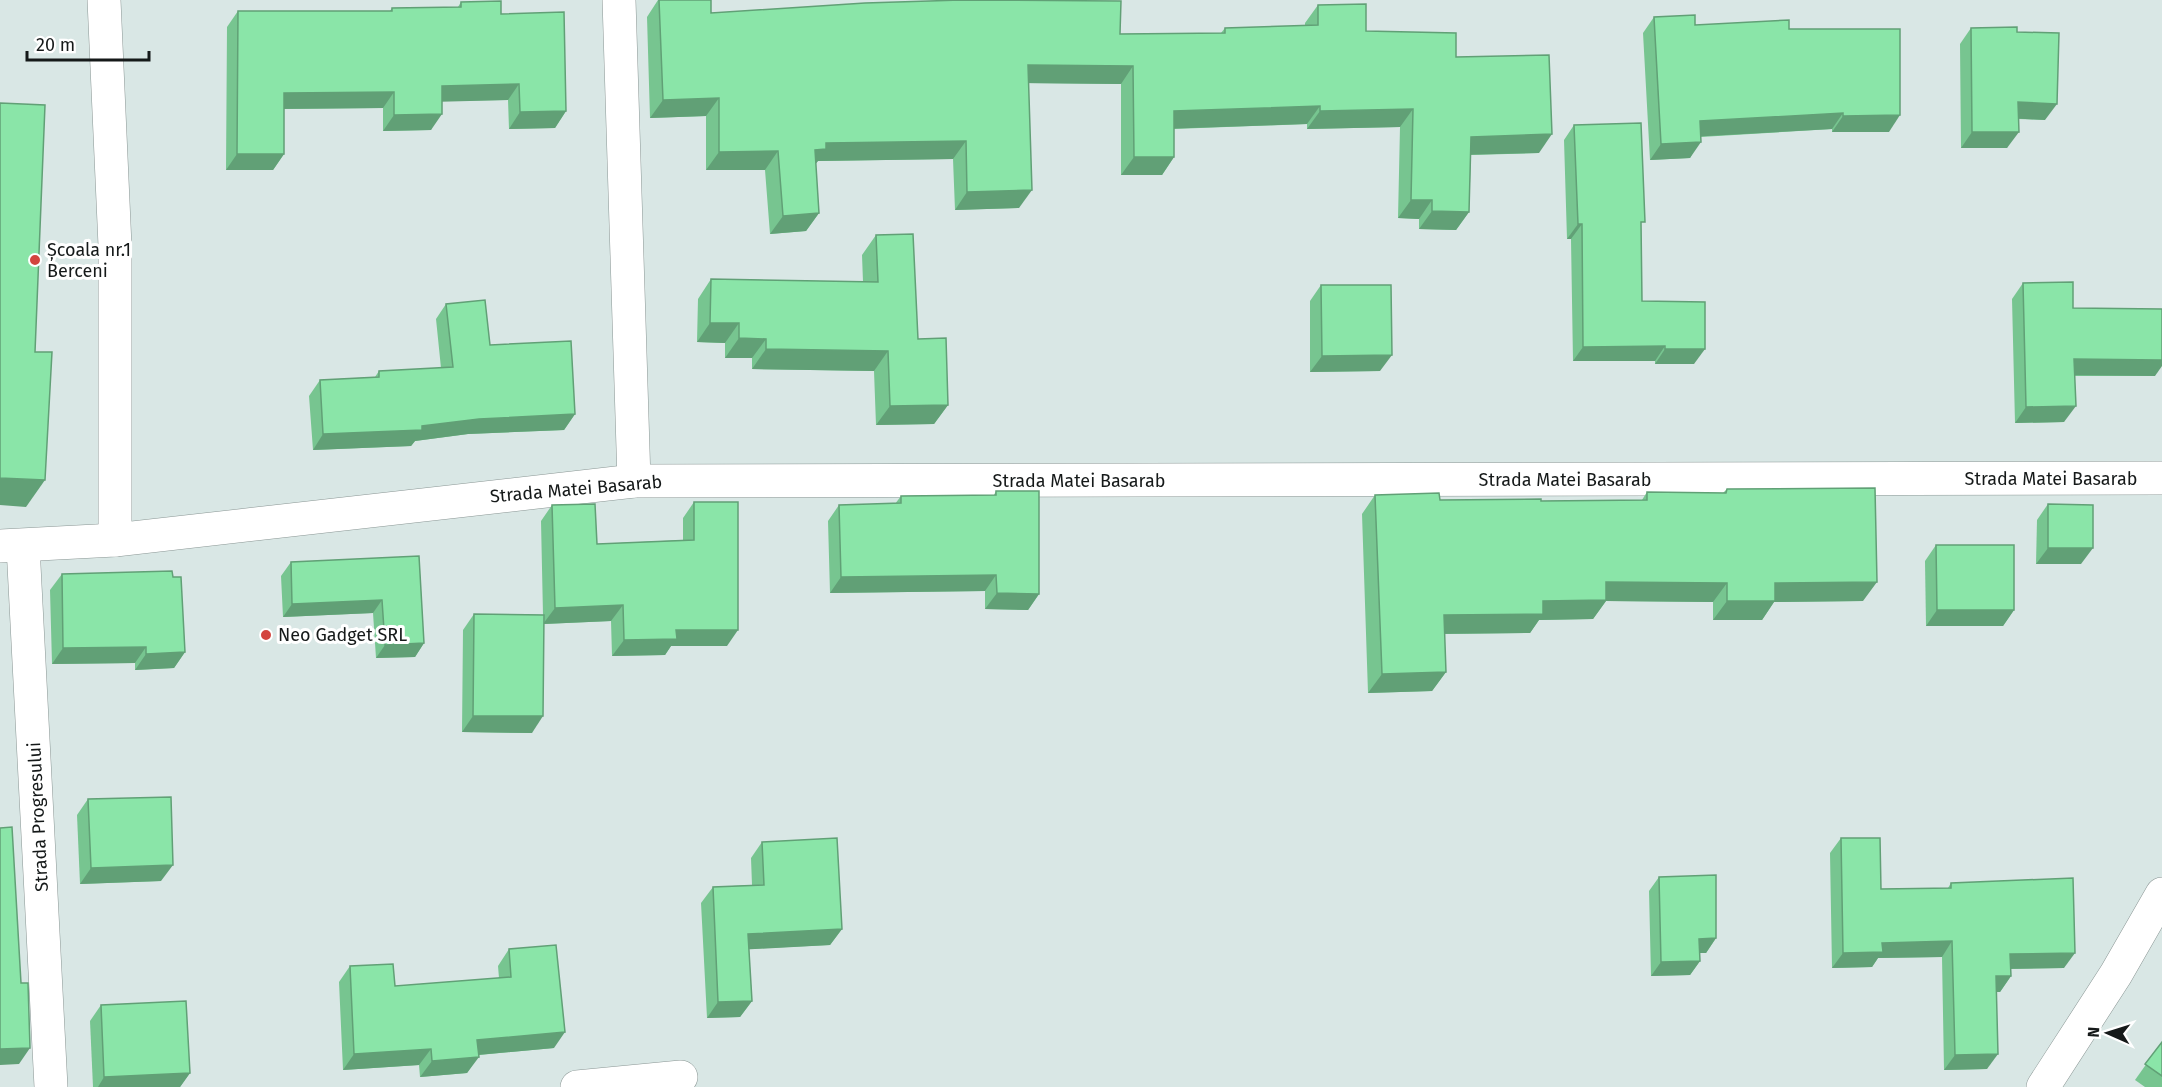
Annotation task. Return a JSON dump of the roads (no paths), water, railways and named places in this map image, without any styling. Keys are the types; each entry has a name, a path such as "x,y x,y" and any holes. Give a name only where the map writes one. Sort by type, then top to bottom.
{"street":[{"path":"104,0 114,246 115,540"},
{"path":"620,0 634,481"},
{"name":"Strada Matei Basarab","path":"12,546 115,540 634,481 2162,478"},
{"name":"Strada Progresului","path":"12,546 51,1087"},
{"path":"2043,1087 2116,974 2162,894"},
{"path":"578,1087 681,1077"}],"place":[{"name":"Școala nr.1 Berceni","path":"35,260"},
{"name":"Neo Gadget SRL","path":"266,635"}]}
